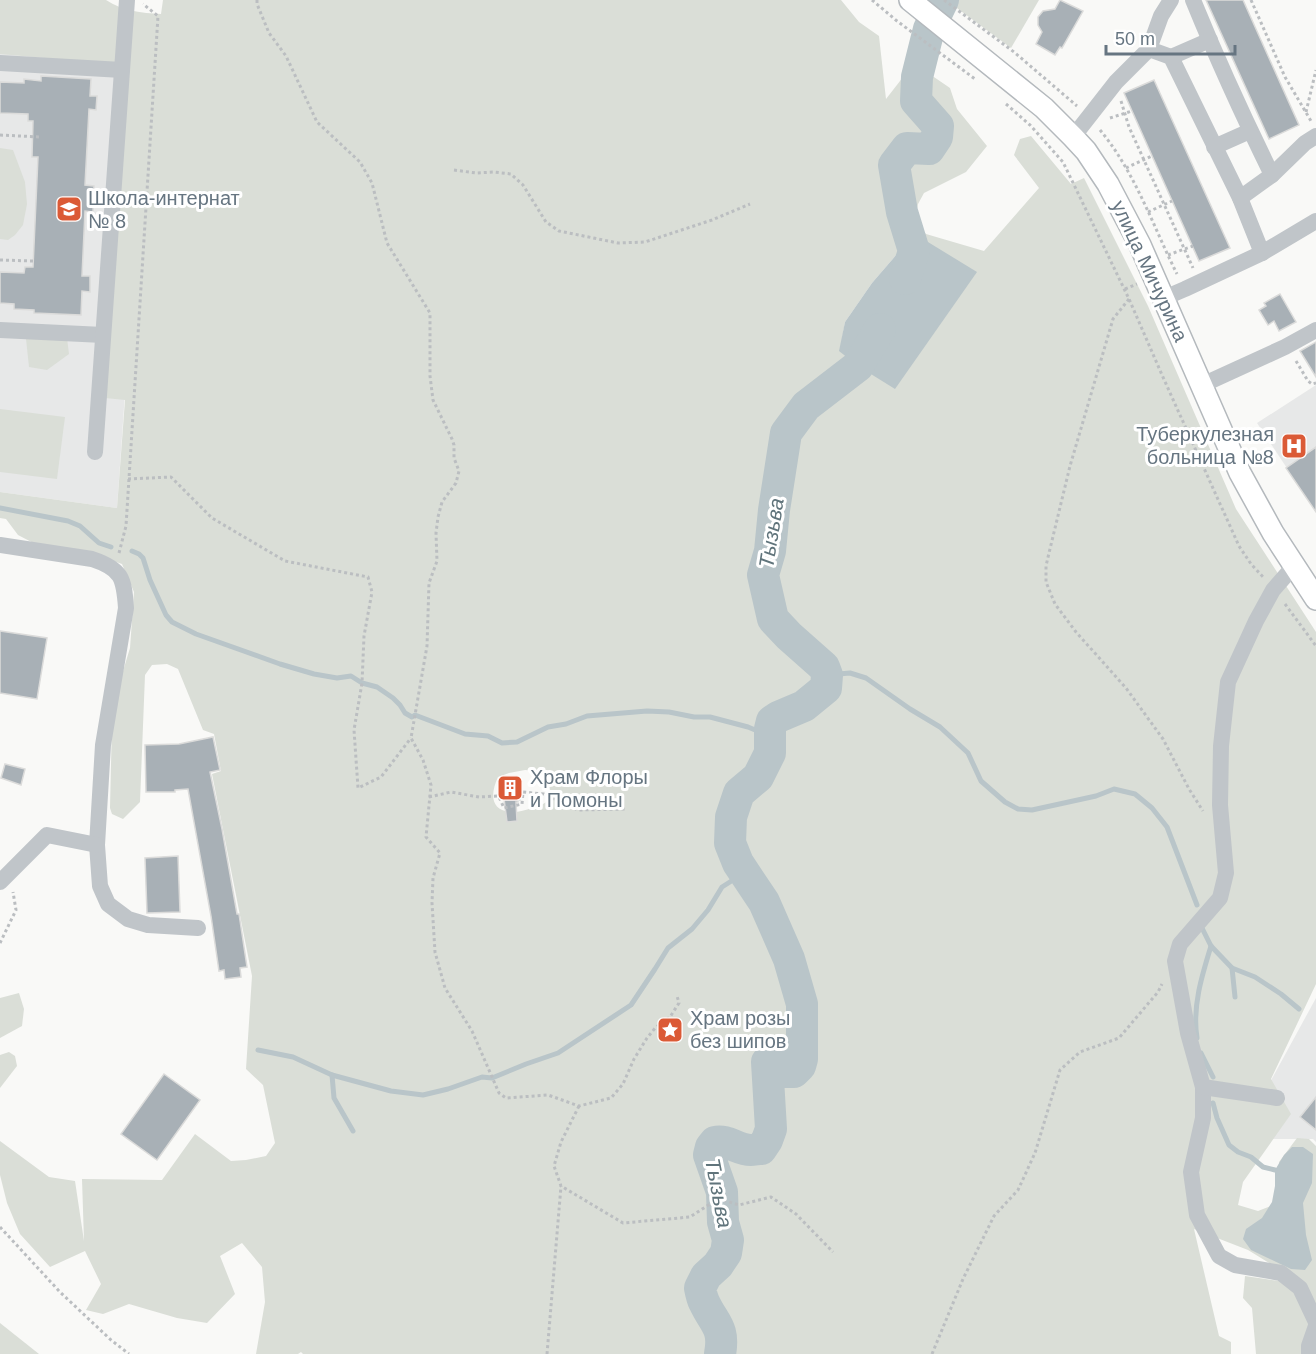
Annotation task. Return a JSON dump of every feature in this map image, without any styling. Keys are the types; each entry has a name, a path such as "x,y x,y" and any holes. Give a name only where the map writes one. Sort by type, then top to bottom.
{"main road":[{"name":"улица Мичурина","path":"910,0 1044,108 1086,151 1123,209 1240,473 1267,523 1315,597"}],"lane":[{"path":"1073,137 1116,82 1149,49 1161,16 1171,0"},
{"path":"1194,0 1250,131 1272,175"},
{"path":"95,452 127,8"},
{"path":"1149,49 1171,57 1210,40"},
{"path":"1171,57 1240,198 1262,253"},
{"path":"0,63 122,70"},
{"path":"1240,198 1272,175 1305,143 1313,128"},
{"path":"1214,147 1250,131"},
{"path":"1164,298 1262,253 1316,220"},
{"path":"0,330 103,335"},
{"path":"1202,384 1287,346 1316,330"},
{"path":"0,546 92,559 114,568 122,578 126,608 104,745 97,845 100,886 108,904 128,919 148,925 198,928"},
{"path":"1294,566 1273,590 1228,682 1221,746 1220,805 1226,873 1220,898 1180,944 1174,961 1188,1034 1203,1087 1203,1118 1191,1172 1197,1215 1219,1256 1235,1265 1281,1273 1300,1288 1316,1324 1309,1346 1309,1354"},
{"path":"5,877 47,835 97,845"},
{"path":"1203,1087 1276,1098"}],"path":[{"path":"114,568 126,526 158,16 138,0"},
{"path":"128,479 171,477 212,519 285,561 368,577 372,592 364,636 362,683 354,730 358,788 381,777 411,738 427,646 429,583 437,561 438,516 442,502 456,483 459,471 454,458 452,439 433,400 430,376 430,313 387,243 372,183 360,162 316,122 286,56 269,33 256,4 257,0"},
{"path":"872,0 978,81"},
{"path":"944,0 1014,52"},
{"path":"1251,0 1285,77 1313,128"},
{"path":"1306,113 1316,70"},
{"path":"1116,82 1129,127 1195,273"},
{"path":"1004,102 1030,124 1063,162 1129,299 1239,546 1316,646"},
{"path":"1104,120 1132,111"},
{"path":"0,135 40,137"},
{"path":"1126,168 1152,156"},
{"path":"454,170 511,174 523,185 546,222 559,231 618,243 645,242 712,220 750,204"},
{"path":"1148,212 1172,201"},
{"path":"1168,255 1192,246"},
{"path":"0,260 33,261"},
{"path":"1129,299 1113,319 1070,466 1048,553 1046,582 1055,604 1076,632 1126,688 1163,740 1206,816"},
{"path":"1287,346 1308,381 1312,384 1316,383"},
{"path":"411,738 423,760 430,785 426,837 440,853 433,878 435,952 445,988 472,1030 499,1093 506,1098 548,1095 579,1106 611,1098 623,1084 634,1059 647,1038 675,1011 679,1003 676,996"},
{"path":"429,797 452,792 479,797 496,796 499,797 504,808 522,804 524,792 544,794 578,810 627,809"},
{"path":"0,943 16,910 5,877"},
{"path":"932,1354 963,1280 994,1216 1018,1190 1035,1153 1060,1070 1080,1052 1119,1038 1158,992 1174,961"},
{"path":"547,1354 561,1186 554,1166 561,1142 579,1106"},
{"path":"561,1186 623,1223 690,1218 714,1202 723,1200 739,1205 771,1197 796,1214 833,1251"},
{"path":"0,1227 60,1292 111,1341 129,1354"}],"shaded area":[{"path":"0,0 106,0 132,11 161,14 163,0 841,0 859,22 879,36 886,99 912,62 950,88 957,109 987,146 966,172 924,193 918,204 914,222 926,234 984,251 1039,188 1014,155 1020,139 1031,136 1071,184 1084,178 1148,306 1236,509 1316,632 1316,984 1271,1079 1291,1114 1243,1182 1238,1205 1258,1211 1278,1203 1279,1162 1297,1138 1309,1139 1316,1146 1316,1354 1256,1354 1252,1308 1243,1298 1245,1276 1300,1282 1248,1250 1194,1229 1219,1336 1231,1342 1231,1354 303,1354 301,1352 298,1354 256,1354 265,1302 262,1267 242,1243 220,1256 235,1294 207,1323 177,1318 129,1304 103,1314 86,1310 101,1284 85,1251 50,1267 20,1234 7,1203 0,1175 0,1141 49,1177 75,1181 84,1241 82,1179 162,1180 195,1134 231,1161 266,1156 275,1143 263,1085 246,1069 252,976 212,774 221,771 214,734 203,730 178,669 167,664 152,665 145,675 140,802 123,819 112,814 110,808 112,722 117,691 130,648 134,592 122,564 99,556 41,547 18,535 6,519 0,518 0,492 117,508 125,400 105,398 124,65 0,54","holes":["910,239 840,351 845,322 872,283","525,770 536,771 547,779 551,793 547,801 520,811 500,809 493,796 498,777"]},
{"path":"946,0 1039,0 1011,48"},
{"name":"Школа-интернат № 8","path":"0,6 151,19 117,508 0,492"},
{"path":"0,148 13,150 25,182 27,204 23,225 8,240 0,239"},
{"path":"910,239 923,239 977,272 895,389 839,351 845,322 872,283"},
{"path":"67,338 69,354 47,370 29,367 26,339"},
{"name":"Туберкулезная больница №8","path":"1316,385 1316,512 1257,423"},
{"path":"0,409 65,417 57,479 0,472"},
{"path":"19,993 24,1009 22,1026 0,1038 0,998"},
{"path":"1316,998 1316,1142 1313,1139 1267,1139 1269,1084"},
{"path":"9,1052 15,1056 17,1066 0,1088 0,1055"},
{"path":"1292,1147 1303,1147 1313,1154 1312,1183 1303,1203 1306,1235 1312,1260 1305,1270 1291,1269 1251,1250 1243,1239 1246,1229 1262,1218 1272,1202 1275,1170"},
{"path":"0,1323 39,1354 0,1354"}],"building":[{"path":"1060,0 1083,11 1062,48 1060,47 1055,55 1036,44 1042,32 1038,25 1038,17 1043,11 1055,9"},
{"path":"1206,0 1243,0 1299,125 1269,139"},
{"path":"41,76 91,79 90,96 97,96 96,110 89,109 85,185 94,186 93,212 85,211 82,276 90,276 90,292 82,291 81,315 34,313 34,310 14,309 14,304 0,303 0,272 24,273 25,267 33,267 38,157 32,157 33,121 28,121 28,114 0,113 0,82 24,83 24,79 41,81"},
{"path":"1154,80 1230,248 1199,261 1124,93"},
{"path":"1280,294 1296,322 1279,331 1274,321 1268,325 1259,310 1266,306 1264,303"},
{"path":"1316,342 1316,377 1300,351"},
{"path":"1316,447 1316,512 1286,468"},
{"path":"0,631 47,638 37,699 0,693"},
{"path":"213,737 220,770 210,772 237,914 239,914 247,967 240,968 241,977 225,979 224,970 219,971 188,789 175,790 175,792 146,792 145,745 179,744"},
{"path":"5,764 25,769 21,785 1,778"},
{"name":"Храм Флоры и Помоны","path":"515,781 515,783 518,782 520,800 516,802 517,821 507,822 502,783"},
{"path":"178,856 180,912 147,913 145,858"},
{"path":"164,1074 200,1100 157,1160 121,1134"},
{"path":"1316,1097 1316,1130 1300,1117"}],"waterway":[{"name":"Тызьва","path":"905,279 914,251 902,212 894,165 907,148 929,149 937,137 938,126 916,101 917,77 929,29 943,0"},
{"name":"Тызьва","path":"720,1354 720,1331 703,1300 700,1288 706,1276 718,1265 726,1253 728,1240 723,1222 722,1192 709,1155 711,1147 719,1141 746,1150 761,1149 771,1129 767,1062 772,1058 778,1060 788,1072 794,1072 800,1066 802,1059 802,1004 789,959 764,902 738,863 730,843 731,817 739,793 758,777 770,753 772,721 804,706 826,688 827,675 824,667 773,619 763,575 770,551 786,433 806,406 858,366 880,329"},
{"path":"0,508 68,521 80,526 99,543 111,547"},
{"path":"132,551 143,558 150,580 166,615 172,622 196,634 280,664 337,678 351,676 362,683 377,687 393,698 405,713 412,717 415,715 465,734 488,736 502,743 517,742 548,727 566,724 587,716 647,711 710,717 760,732 769,742"},
{"path":"827,675 850,673 866,678 940,727 968,753 981,781 1005,802 1018,809 1032,810 1096,796 1114,789 1135,794 1152,808 1167,827 1197,905"},
{"path":"258,1050 293,1057 332,1075 391,1091 423,1095 482,1077 492,1078 558,1053 631,1005 668,948 692,929 708,910 722,887 744,873"},
{"path":"1202,928 1211,946 1232,968 1255,977 1299,1009"},
{"path":"1197,1038 1197,1003 1211,946"},
{"path":"1232,968 1235,997"},
{"path":"1201,1053 1213,1077"},
{"path":"332,1075 334,1098 353,1131"},
{"path":"1213,1103 1229,1145 1238,1152 1251,1157 1263,1167 1275,1170"}],"place":[{"name":"Школа-интернат № 8","path":"69,209"},
{"name":"Туберкулезная больница №8","path":"1294,446"},
{"name":"Храм Флоры и Помоны","path":"510,788"},
{"name":"Храм розы без шипов","path":"670,1030"}]}
